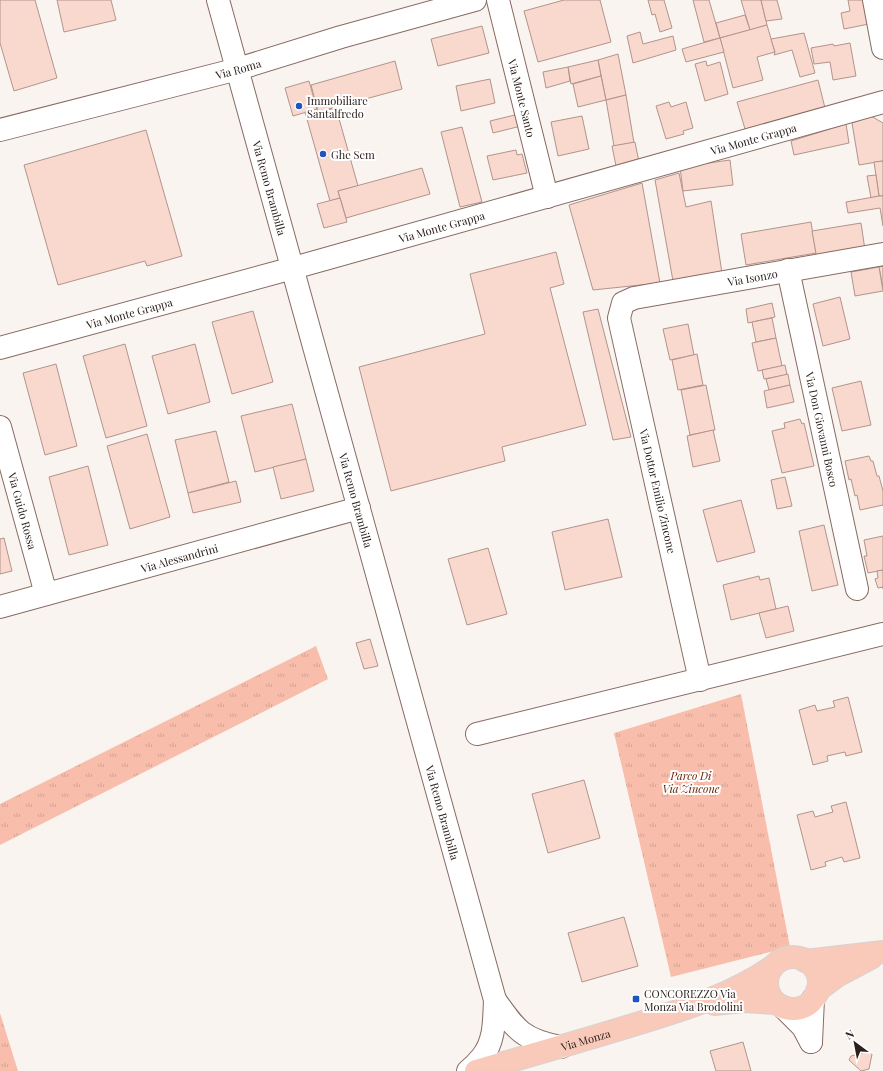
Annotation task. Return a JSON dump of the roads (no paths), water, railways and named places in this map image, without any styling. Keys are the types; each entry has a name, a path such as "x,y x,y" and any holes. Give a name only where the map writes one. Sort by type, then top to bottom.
{"main road":[{"path":"806,961 883,952"},
{"path":"815,995 819,983 817,975 813,967 806,961 799,958 788,958 781,960 772,967 767,976 767,985 770,996 779,1005 791,1009 800,1008 807,1005 815,995 837,976 883,952"},
{"name":"Via Monza","path":"476,1071 695,1006 754,979 772,967"},
{"name":"Via Monza","path":"695,1006 744,1001 779,1005"}],"street":[{"name":"Via Remo Brambilla","path":"218,0 495,1000 494,1024 491,1041 482,1057 468,1071"},
{"name":"Via Roma","path":"0,130 238,69 341,37 475,0"},
{"name":"Via Monte Santo","path":"498,0 547,197"},
{"path":"874,0 883,48"},
{"name":"Via Monte Grappa","path":"0,348 547,197 883,102"},
{"name":"Via Isonzo","path":"623,303 634,298 883,254"},
{"name":"Via Don Giovanni Bosco","path":"788,270 857,589"},
{"name":"Via Dottor Emilio Zincone","path":"623,303 619,318 700,680"},
{"name":"Via Guido Rossa","path":"0,427 46,594"},
{"name":"Via Alessandrini","path":"0,607 359,508"},
{"path":"477,734 883,634"},
{"path":"779,1005 803,1027 811,1042 815,995"},
{"name":"Via Remo Brambilla","path":"495,1000 510,1022 526,1037 545,1044 561,1047"}],"place":[{"name":"Immobiliare Santalfredo","path":"299,106"},
{"name":"Ghe Sem","path":"323,154"},
{"name":"CONCOREZZO Via Monza Via Brodolini","path":"636,999"}],"park label":[{"name":"Parco Di Via Zincone","path":"691,781"}]}
